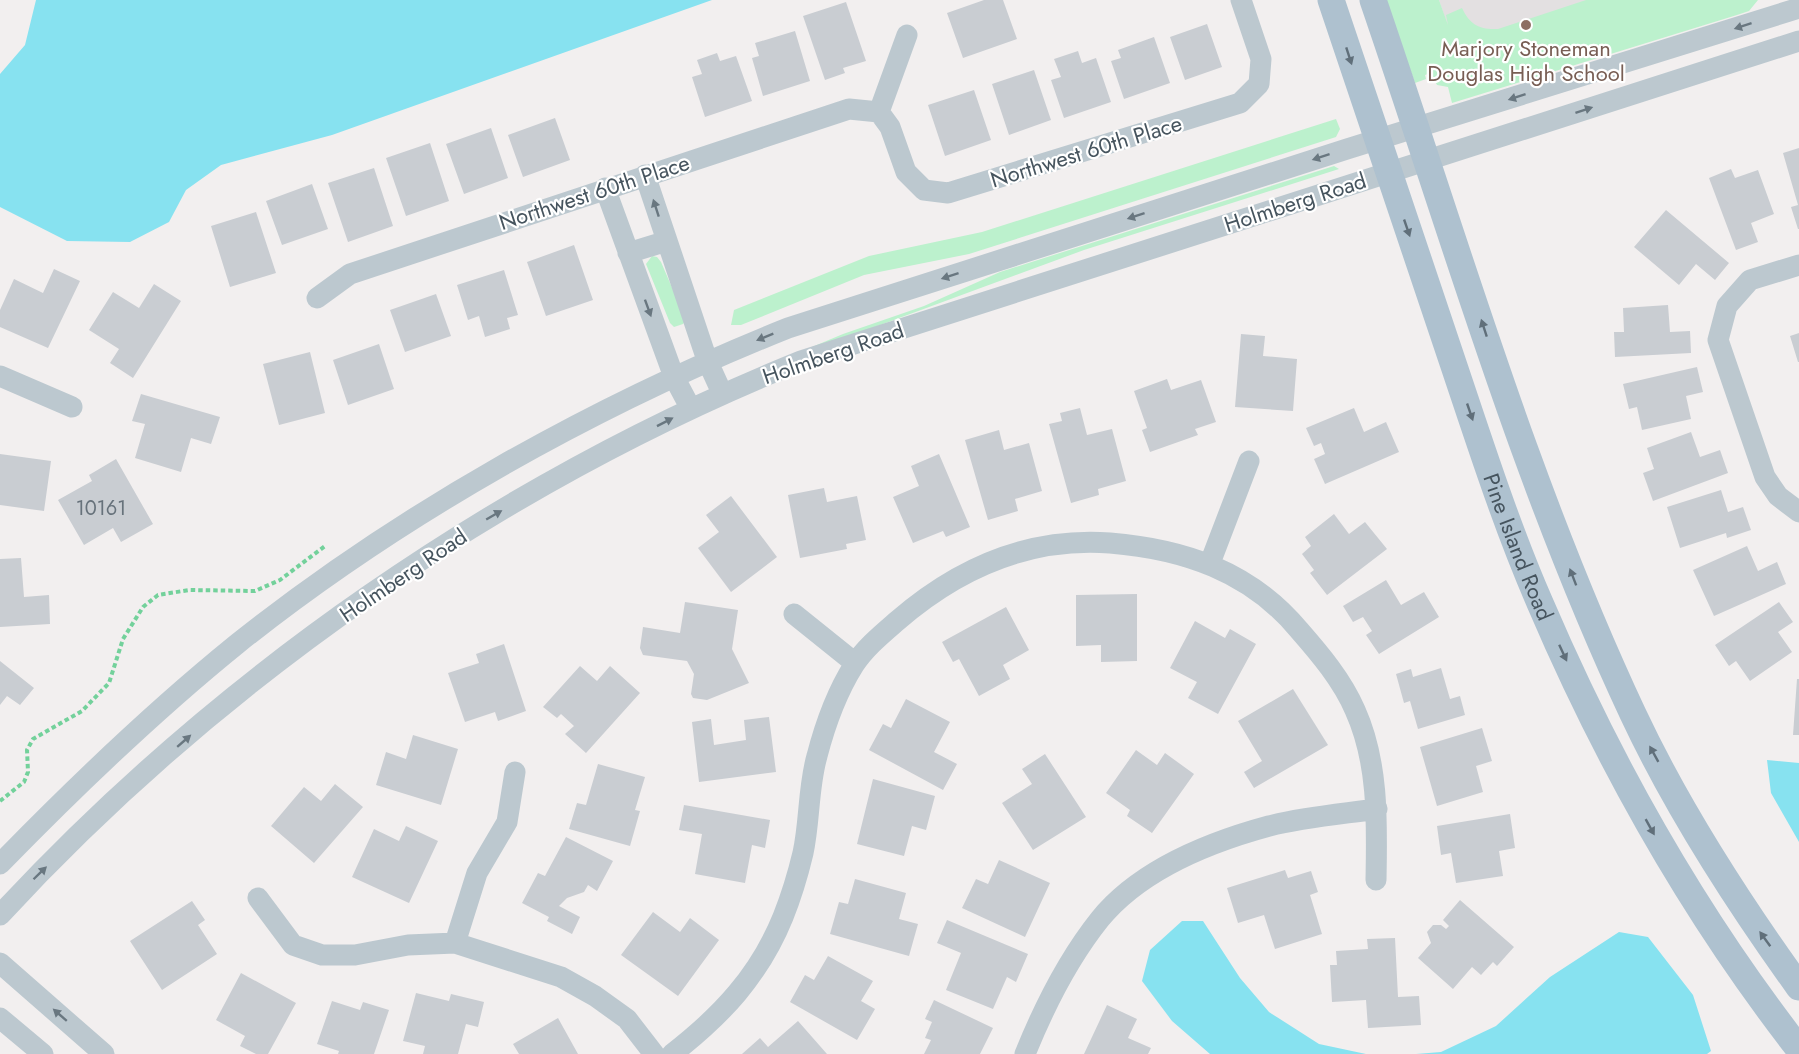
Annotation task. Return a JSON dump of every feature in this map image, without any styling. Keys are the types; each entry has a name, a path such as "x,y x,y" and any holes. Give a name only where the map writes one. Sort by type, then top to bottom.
{"main road":[{"name":"Pine Island Road","path":"1331,0 1489,469 1549,623 1598,728 1650,827 1710,926 1799,1048"},
{"name":"Pine Island Road","path":"1373,0 1528,462 1578,591 1624,695 1687,814 1728,882 1799,987"}],"street":[{"name":"Northwest 60th Place","path":"317,298 350,274 849,109 879,112 890,126 906,172 924,190 948,193 1240,103 1259,84 1261,59 1241,0"},
{"name":"Holmberg Road","path":"0,864 123,742 237,644 342,566 459,492 561,435 707,360 788,328 1799,8"},
{"path":"879,112 908,35"},
{"name":"Holmberg Road","path":"0,915 126,791 261,675 369,595 475,526 576,467 722,393 801,361 1799,41"},
{"path":"645,175 707,360 722,393"},
{"path":"605,189 674,377 691,409"},
{"path":"628,253 667,241"},
{"path":"1799,265 1750,280 1727,306 1718,340 1765,477 1779,496 1799,512"},
{"path":"0,376 72,407"},
{"path":"1210,562 1249,461"},
{"path":"672,1054 711,1024 755,971 782,918 803,854 816,758 834,703 855,663 883,633 928,594 975,567 1029,549 1084,541 1145,546 1210,562 1246,582 1293,622 1326,661 1355,711 1369,759 1377,808 1376,880"},
{"path":"794,614 855,663"},
{"path":"455,943 477,873 507,822 515,772"},
{"path":"1025,1054 1040,1017 1070,964 1101,918 1140,882 1205,847 1270,825 1377,808"},
{"path":"258,898 292,945 322,955 355,955 408,945 455,943 561,977 595,996 627,1019 654,1054"},
{"path":"0,963 104,1054"},
{"path":"0,1018 43,1054"}],"path":[{"path":"0,801 24,782 28,771 27,750 33,739 82,711 109,683 123,639 143,607 158,595 189,591 255,591 280,580 325,546"}],"shaded area":[{"name":"Marjory Stoneman Douglas High School","path":"1439,0 1686,0 1481,63 1451,35"}],"green space":[{"path":"1385,0 1439,0 1448,25 1446,15 1462,8 1468,19 1476,25 1498,29 1586,0 1758,0 1749,11 1452,103 1448,87 1437,85 1431,73 1425,75 1426,79 1415,83"},
{"path":"1336,119 1340,129 1336,137 969,254 864,275 741,325 731,325 734,310 869,256 982,232"},
{"path":"1334,166 1339,169 1084,250 755,371 843,334 924,306 1000,272"},
{"path":"652,256 657,257 661,262 686,320 683,324 674,327 670,323 646,264"}],"water":[{"path":"36,0 712,0 332,135 221,165 186,190 169,222 130,242 67,241 0,207 0,74 25,45"},
{"path":"1767,760 1799,763 1799,842 1771,793"},
{"path":"1182,921 1203,921 1240,978 1269,1012 1319,1044 1366,1054 1210,1054 1172,1021 1142,981 1150,950"},
{"path":"1619,932 1648,937 1693,995 1711,1051 1707,1054 1416,1054 1441,1052 1496,1026 1550,977"}],"building":[{"path":"984,0 1003,0 1017,39 963,58 947,13"},
{"path":"846,2 866,61 843,68 845,73 825,80 803,16"},
{"path":"1207,24 1222,67 1185,80 1170,37"},
{"path":"795,31 810,81 763,96 752,58 759,56 755,43"},
{"path":"1154,37 1170,83 1124,99 1111,61 1121,58 1118,50"},
{"path":"1078,51 1082,63 1096,58 1111,102 1064,118 1051,80 1061,77 1054,59"},
{"path":"717,53 720,61 736,56 752,101 705,117 692,77 702,74 697,60"},
{"path":"1034,70 1051,120 1009,135 992,84"},
{"path":"974,90 991,140 945,156 928,105"},
{"path":"555,118 570,160 523,177 508,135"},
{"path":"491,128 508,178 464,194 446,144"},
{"path":"430,143 449,201 406,216 386,158"},
{"path":"1799,148 1798,229 1791,207 1798,205 1783,153"},
{"path":"374,168 393,226 348,242 328,183"},
{"path":"1731,169 1735,178 1758,170 1774,214 1751,223 1758,242 1736,250 1709,178"},
{"path":"312,184 328,229 282,245 266,201"},
{"path":"1666,210 1729,263 1715,280 1696,264 1679,285 1634,247"},
{"path":"256,212 276,273 230,287 211,226"},
{"path":"574,245 593,300 546,316 527,262"},
{"path":"54,269 80,281 48,348 0,327 0,310 14,279 43,293"},
{"path":"504,270 518,315 507,318 510,329 485,337 479,316 468,320 457,285"},
{"path":"154,284 181,301 133,378 110,363 119,349 89,330 113,292 139,308"},
{"path":"436,294 451,336 405,352 390,310"},
{"path":"1668,305 1670,332 1690,331 1691,353 1615,357 1614,332 1624,332 1623,308"},
{"path":"1799,333 1799,362 1798,362 1790,336"},
{"path":"1241,334 1265,336 1263,356 1297,359 1293,411 1235,407"},
{"path":"379,344 394,389 348,405 333,360"},
{"path":"310,352 325,413 279,425 263,364"},
{"path":"1697,367 1703,392 1686,396 1691,419 1642,430 1637,407 1629,409 1623,384"},
{"path":"1167,379 1171,390 1201,380 1216,422 1195,429 1198,435 1150,452 1142,430 1147,428 1134,391"},
{"path":"141,394 220,417 211,444 191,438 181,472 135,458 145,424 132,421"},
{"path":"1080,408 1087,435 1112,429 1126,481 1098,489 1099,495 1071,503 1049,424 1062,421 1060,413"},
{"path":"1354,408 1364,432 1386,422 1399,452 1325,484 1314,459 1325,454 1321,443 1314,446 1306,428"},
{"path":"999,430 1004,450 1029,443 1042,491 1015,499 1018,511 988,520 965,440"},
{"path":"1691,432 1700,457 1720,450 1728,473 1653,501 1643,473 1654,469 1647,448"},
{"path":"0,454 51,461 44,511 0,505"},
{"path":"939,454 970,527 946,537 943,531 913,543 893,497 919,486 911,466"},
{"path":"116,459 153,524 121,542 113,528 84,545 58,500 92,481 89,475"},
{"path":"824,488 827,502 857,496 866,540 846,544 847,549 800,558 788,495"},
{"path":"1721,490 1728,512 1743,507 1751,530 1727,538 1726,533 1680,548 1667,507"},
{"path":"731,496 777,557 731,592 698,548 719,532 706,515"},
{"path":"1334,514 1349,534 1365,522 1387,549 1327,595 1310,573 1314,570 1302,554 1311,546 1305,537"},
{"path":"1747,546 1758,571 1777,562 1786,584 1714,616 1693,570"},
{"path":"21,558 24,597 49,595 50,624 0,627 0,559"},
{"path":"1386,580 1401,605 1424,592 1439,617 1379,654 1366,635 1372,631 1363,617 1353,622 1343,606"},
{"path":"1137,594 1137,661 1101,662 1101,645 1076,646 1076,595"},
{"path":"685,602 738,610 732,649 749,683 707,700 693,698 691,694 694,674 687,661 643,655 640,648 643,627 680,633"},
{"path":"1779,602 1793,622 1778,632 1792,652 1750,681 1736,661 1729,666 1715,645"},
{"path":"1006,607 1029,650 1003,665 1010,679 979,696 959,659 953,662 942,642"},
{"path":"1195,621 1225,638 1230,629 1256,644 1218,714 1188,698 1197,682 1170,668"},
{"path":"504,644 526,711 498,721 495,712 465,722 448,673 479,663 476,654"},
{"path":"0,661 34,688 20,705 7,696 0,705"},
{"path":"580,666 597,681 610,666 640,693 586,753 565,734 574,726 561,714 557,718 543,707"},
{"path":"1441,668 1450,699 1460,696 1465,715 1418,729 1410,701 1404,703 1396,674 1411,669 1413,677"},
{"path":"1797,679 1799,679 1799,735 1793,735"},
{"path":"1293,689 1328,745 1254,788 1244,772 1262,761 1238,721"},
{"path":"906,699 950,722 934,752 957,764 943,790 869,750 883,724 891,728"},
{"path":"769,717 776,772 699,782 692,722 711,719 714,745 746,740 744,720"},
{"path":"1482,728 1492,761 1476,766 1483,792 1437,806 1420,747"},
{"path":"413,735 458,749 441,805 376,785 386,752 406,759"},
{"path":"1136,750 1157,765 1165,753 1194,774 1152,833 1127,816 1130,810 1106,793"},
{"path":"1045,754 1086,817 1033,850 1002,803 1032,784 1022,769"},
{"path":"598,764 645,777 635,810 640,811 630,846 569,829 577,803 586,805"},
{"path":"873,779 935,796 926,830 912,826 904,856 857,844"},
{"path":"335,784 363,807 314,863 271,826 304,787 321,801"},
{"path":"684,805 770,820 765,848 752,845 745,883 695,874 702,834 679,830"},
{"path":"1510,814 1515,848 1499,851 1503,876 1456,883 1451,853 1441,855 1437,826"},
{"path":"406,826 438,841 409,903 352,877 374,829 399,841"},
{"path":"566,837 613,861 597,891 588,885 584,892 567,898 559,906 580,917 572,934 547,921 549,917 522,903 538,873 545,876"},
{"path":"999,860 1050,883 1025,937 962,908 976,879 988,884"},
{"path":"1285,870 1288,878 1311,871 1318,892 1310,895 1322,934 1275,949 1264,915 1238,923 1227,888"},
{"path":"855,879 906,893 899,919 918,924 909,956 830,934 839,902 848,904"},
{"path":"1460,900 1514,947 1497,966 1493,962 1481,975 1472,967 1453,989 1418,958 1431,943 1427,932 1433,925 1441,925 1446,929 1449,926 1443,920"},
{"path":"192,901 205,920 198,925 217,954 162,990 130,941"},
{"path":"653,912 680,932 690,918 719,940 678,996 621,955"},
{"path":"947,920 1028,954 1016,982 1007,977 993,1009 946,990 961,953 937,943"},
{"path":"1395,938 1398,997 1419,996 1421,1025 1368,1028 1366,1000 1332,1002 1330,965 1337,965 1336,951 1368,949 1367,939"},
{"path":"828,956 873,981 861,1001 875,1009 857,1040 790,1002 805,975 814,980"},
{"path":"241,973 296,1003 268,1054 256,1054 240,1046 245,1036 216,1020"},
{"path":"416,993 449,1001 451,994 484,1002 478,1027 466,1024 458,1054 423,1054 425,1046 403,1041"},
{"path":"934,1000 993,1028 980,1054 924,1054 931,1040 925,1038 932,1022 925,1019"},
{"path":"332,1001 360,1010 363,1002 389,1010 374,1054 338,1054 339,1051 317,1044"},
{"path":"1107,1005 1137,1019 1128,1038 1151,1048 1148,1054 1084,1054"},
{"path":"558,1018 578,1054 519,1054 513,1044"},
{"path":"798,1021 827,1054 742,1054 760,1038 768,1047"}],"place":[{"name":"Marjory Stoneman Douglas High School","path":"1526,25"}]}
